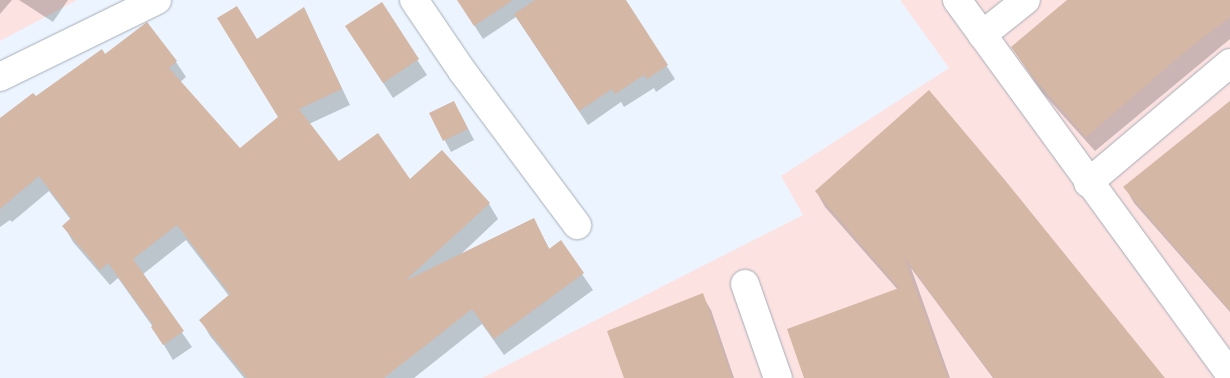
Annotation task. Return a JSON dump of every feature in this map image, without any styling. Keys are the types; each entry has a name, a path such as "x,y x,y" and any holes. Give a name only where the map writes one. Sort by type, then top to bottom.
{"main road":[{"path":"0,77 157,0"},
{"path":"414,0 463,72 576,225"},
{"path":"957,0 1088,183 1230,374"},
{"path":"982,35 1026,0"},
{"path":"1088,183 1230,63"},
{"path":"744,284 778,378"}],"shaded area":[{"path":"0,0 77,0 0,41"},
{"path":"900,0 1230,0 1230,378 482,378 803,215 781,176 949,68"}],"building":[{"path":"457,0 513,0 474,26"},
{"path":"535,0 626,0 668,65 647,79 644,75 615,94 612,89 579,111 514,14"},
{"path":"1067,0 1230,0 1230,17 1187,50 1086,137 1032,76 1011,47"},
{"path":"382,2 419,59 383,83 345,26"},
{"path":"237,6 257,39 304,7 342,89 299,109 339,161 378,133 410,179 442,150 490,203 405,281 534,218 549,249 561,240 584,273 494,339 472,309 384,378 247,378 199,320 230,294 177,225 133,259 184,331 163,345 151,327 153,325 108,263 100,270 62,226 71,218 39,176 0,209 0,118 33,93 36,96 102,49 105,54 147,22 177,61 169,68 240,148 278,117 217,18"},
{"path":"929,90 1004,179 1165,378 994,378 904,257 948,378 804,378 787,329 899,288 815,191"},
{"path":"454,101 468,129 443,141 429,113"},
{"path":"1230,101 1230,310 1123,187"},
{"path":"703,293 732,378 624,378 607,331"}]}
